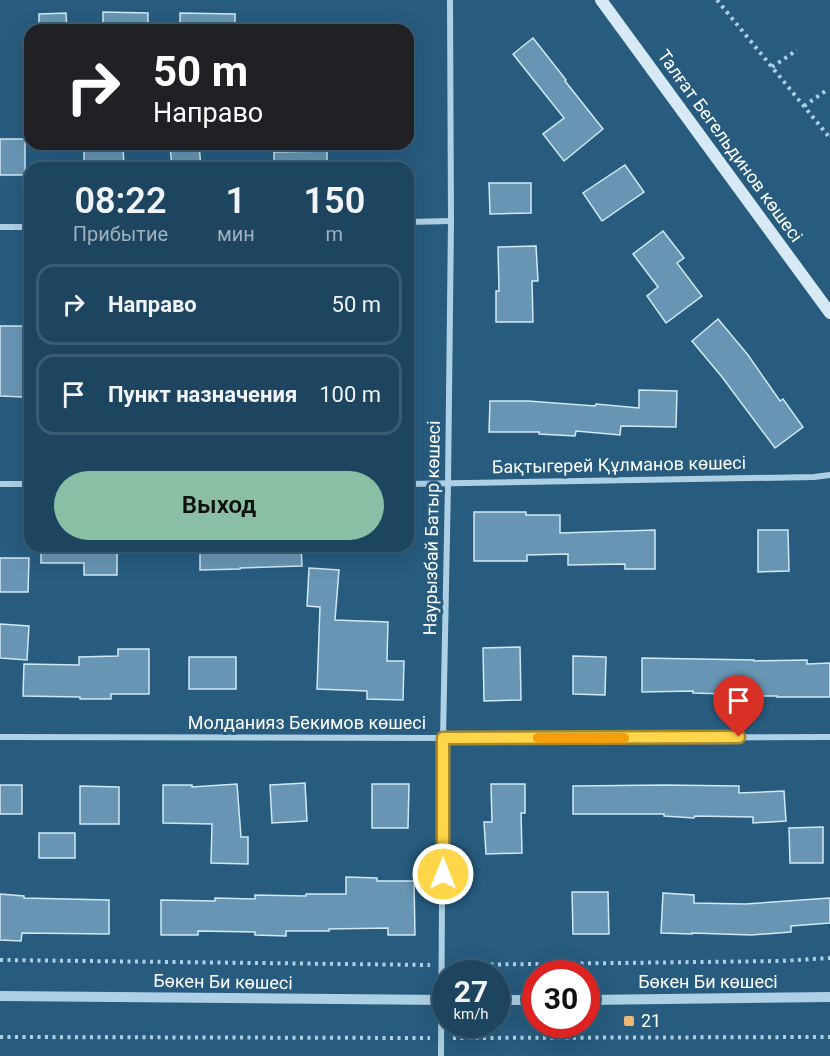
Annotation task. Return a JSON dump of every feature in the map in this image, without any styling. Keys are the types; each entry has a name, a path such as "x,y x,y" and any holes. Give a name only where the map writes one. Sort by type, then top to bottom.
{"main road":[{"name":"Талғат Бегельдинов көшесі","path":"601,0 830,312"}],"street":[{"name":"Наурызбай Батыр көшесі","path":"442,960 451,221 450,0"},
{"path":"414,222 451,221"},
{"path":"0,227 24,227"},
{"name":"Бақтыгерей Құлманов көшесі","path":"414,484 830,475"},
{"path":"0,484 24,484"},
{"name":"Молданияз Бекимов көшесі","path":"0,738 830,737"},
{"name":"Бөкен Би көшесі","path":"0,996 432,1000"},
{"name":"Бөкен Би көшесі","path":"600,999 830,997"},
{"name":"Наурызбай Батыр көшесі","path":"441,1038 441,1056"}],"path":[{"path":"717,0 830,138"},
{"path":"772,67 797,50"},
{"path":"804,106 827,90"},
{"path":"510,964 780,961 830,958"},
{"path":"0,960 432,965"},
{"path":"0,1037 432,1038"},
{"path":"510,1038 830,1037"}],"building":[{"path":"103,12 148,13 148,24 103,24"},
{"path":"66,13 67,24 39,24 39,14"},
{"path":"180,13 235,14 235,24 180,24"},
{"path":"533,38 603,129 564,161 543,134 564,118 513,54"},
{"path":"0,139 24,139 24,175 0,175"},
{"path":"84,150 123,150 124,162 84,162"},
{"path":"170,150 200,150 200,162 171,162"},
{"path":"327,151 327,162 274,162 274,152"},
{"path":"625,165 644,192 602,221 583,193"},
{"path":"489,183 531,183 531,213 490,214"},
{"path":"663,231 684,258 677,263 702,296 666,323 647,296 658,287 633,254"},
{"path":"536,246 538,281 532,281 533,322 496,322 496,291 499,291 498,247"},
{"path":"718,319 748,355 780,401 783,399 803,427 775,448 692,341"},
{"path":"0,326 24,326 23,397 0,396"},
{"path":"639,390 677,391 676,427 621,426 620,435 576,431 575,436 539,434 539,432 489,432 490,401 528,401 595,406 596,404 639,408"},
{"path":"474,512 526,512 526,515 560,515 560,533 655,530 655,569 625,569 625,564 568,565 568,554 527,555 527,561 474,561"},
{"path":"758,530 788,530 789,571 758,572"},
{"path":"41,552 117,552 117,575 84,575 84,563 41,563"},
{"path":"200,552 301,552 302,566 200,570"},
{"path":"0,558 29,558 28,592 0,592"},
{"path":"309,568 339,570 335,620 388,622 387,661 404,661 403,700 367,699 367,691 317,689 320,607 307,606"},
{"path":"0,624 29,626 27,660 0,658"},
{"path":"520,647 521,700 484,701 483,648"},
{"path":"118,649 149,649 149,694 111,694 111,699 23,696 24,664 79,665 79,657 118,656"},
{"path":"573,656 606,657 605,695 573,694"},
{"path":"189,657 236,657 236,689 189,689"},
{"path":"642,658 807,660 807,664 830,663 830,697 726,696 726,694 693,693 693,691 642,692"},
{"path":"305,783 307,821 272,823 270,785"},
{"path":"237,784 241,837 248,837 248,864 211,863 212,824 163,823 163,785 192,785 192,787"},
{"path":"372,784 409,784 408,828 372,828"},
{"path":"491,784 525,784 525,813 521,813 522,853 486,854 484,822 492,822"},
{"path":"0,785 22,785 22,814 0,814"},
{"path":"80,786 119,787 119,824 80,824"},
{"path":"573,786 739,786 739,793 784,791 786,821 753,823 753,817 695,816 694,818 664,816 664,814 573,814"},
{"path":"823,827 823,863 790,863 789,828"},
{"path":"39,833 75,833 75,858 39,858"},
{"path":"346,877 377,878 377,881 414,881 415,935 388,935 388,928 286,931 286,936 255,935 255,932 198,931 198,935 161,935 161,900 215,901 215,898 255,899 255,895 346,894"},
{"path":"572,892 608,892 609,934 573,934"},
{"path":"663,893 694,895 694,903 745,904 830,898 830,923 791,926 791,932 751,935 661,933"},
{"path":"0,894 24,896 24,898 109,900 109,934 22,933 21,941 0,940"}],"slow traffic":[{"path":"538,738 624,738"}],"place":[{"name":"21","path":"629,1021"}],"route":[{"path":"443,874 443,738 739,737"}]}
